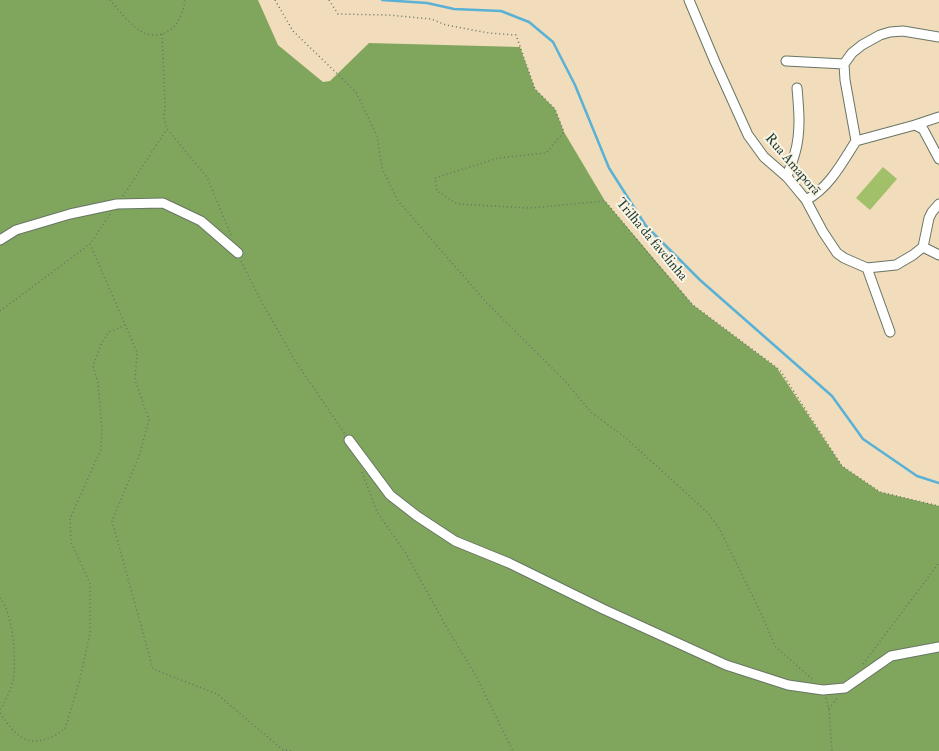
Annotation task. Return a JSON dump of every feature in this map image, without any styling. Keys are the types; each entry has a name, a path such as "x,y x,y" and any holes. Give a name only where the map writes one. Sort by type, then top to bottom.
{"street":[{"name":"Rua Amaporã","path":"689,0 714,62 748,135 764,157 787,177 806,200 823,232 837,253 844,258 867,268"},
{"path":"806,200 820,192 841,165 856,141 845,80 844,64 852,53 862,45 880,35 890,32 902,31 939,37"},
{"path":"786,61 844,64"},
{"path":"787,177 795,154 798,136 799,119 796,88"},
{"path":"856,141 939,117"},
{"path":"915,125 923,129 939,159"},
{"path":"0,240 16,230 70,214 117,204 163,203 201,221 238,253"},
{"path":"890,332 867,268 896,265 904,262 923,247 932,212 939,204"},
{"path":"923,247 939,255"},
{"path":"349,440 390,495 417,516 455,541 509,563 603,609 726,665 788,685 823,690 845,688 891,656 939,647"}],"path":[{"path":"110,0 128,21 144,33 150,35 162,34 172,29 178,22 185,0"},
{"path":"275,0 293,31 356,92 378,136 382,168 398,201 487,303 565,381 591,412 626,438 708,513 720,530 760,611 775,646 812,679"},
{"name":"Trilha da favelinha","path":"328,0 338,14 388,15 431,19 446,25 475,31 516,35 535,89 554,109 564,132 546,153 498,158 435,178 437,191 457,204 530,208 605,201 693,305 780,370 842,466 880,492 939,506"},
{"path":"0,311 90,244 167,129"},
{"path":"90,244 137,352 135,380 149,420 139,456 112,521 153,669 217,694 282,750 294,751"},
{"path":"0,713 12,731 24,740 38,741 55,736 65,729 79,683 90,633 90,584 71,542 70,519 101,449 102,430 98,391 93,366 102,342 109,332 126,325"},
{"path":"360,469 377,512 405,552 446,628 476,676 512,751"},
{"path":"859,669 939,563"},
{"path":"0,598 3,601 10,623 14,648 13,681 0,709"},
{"path":"830,709 845,688"},
{"path":"823,690 830,709 832,751"}],"green space":[{"path":"0,0 258,0 278,45 323,82 330,81 369,43 520,47 535,89 555,109 564,132 605,201 693,305 777,368 842,466 880,492 939,506 939,751 0,751"},
{"path":"883,167 897,179 870,210 856,198"}],"waterway":[{"path":"382,0 427,3 454,9 501,11 529,22 553,42 575,85 609,168 646,226 700,280 832,396 863,439 917,476 939,483"}]}
